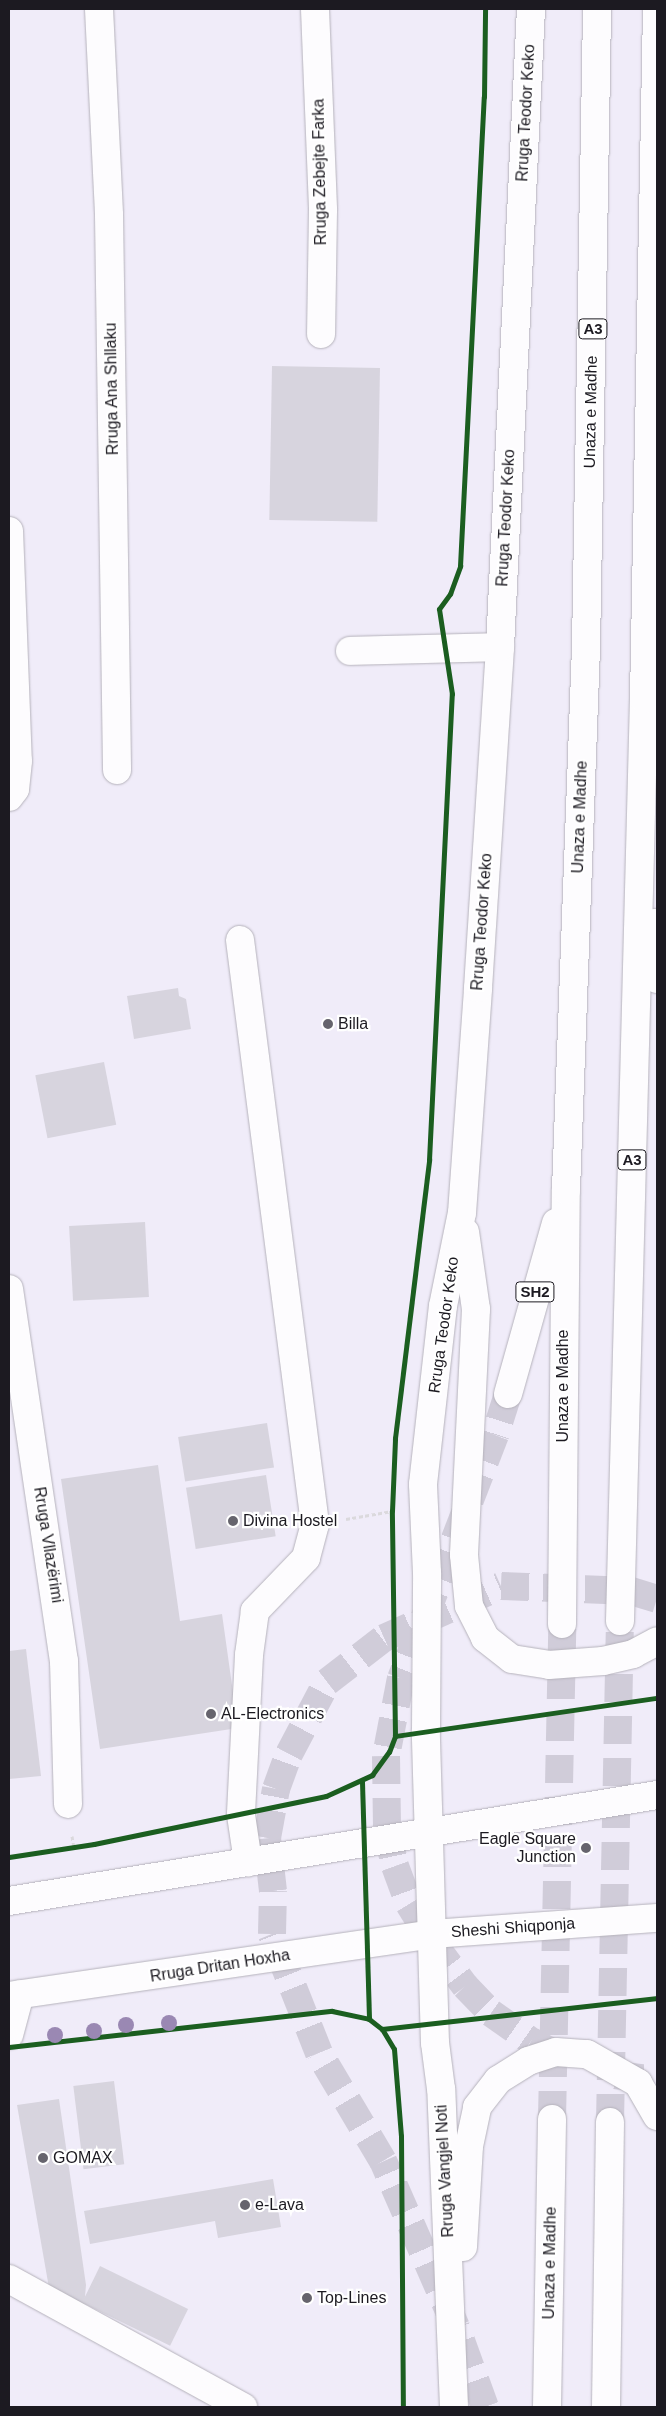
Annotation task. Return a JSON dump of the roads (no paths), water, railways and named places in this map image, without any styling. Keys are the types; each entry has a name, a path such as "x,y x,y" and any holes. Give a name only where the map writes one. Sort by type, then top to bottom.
{"main road":[{"name":"Rruga Ana Shllaku","path":"99,9 109,215 117,770"},
{"name":"Rruga Zebejte Farka","path":"315,9 323,210 321,334"},
{"name":"Rruga Teodor Keko","path":"429,1832 424,1484 443,1306 462,1213 500,647 531,9"},
{"name":"Unaza e Madhe","path":"562,1624 566,1190 586,648 597,9"},
{"name":"A3","path":"620,1621 644,699 657,9"},
{"path":"9,531 18,761 15,789 9,797"},
{"path":"350,650 500,647"},
{"path":"644,699 657,979"},
{"path":"240,940 315,1524 306,1558 255,1611 249,1655 241,1814 248,1862"},
{"name":"SH2","path":"508,1394 566,1190"},
{"path":"462,1213 476,1309 464,1555 470,1606 485,1638 512,1659 549,1665 603,1661 632,1654 657,1642"},
{"name":"Rruga Vllazërimi","path":"9,1288 57,1603 64,1661 68,1804"},
{"path":"9,1902 657,1795"},
{"name":"Sheshi Shiqponja","path":"429,1832 432,1934 657,1918"},
{"name":"Rruga Dritan Hoxha","path":"14,1995 432,1934"},
{"name":"Rruga Vangjel Noti","path":"432,1934 453,2400"},
{"path":"9,2035 14,1995"},
{"path":"453,2400 469,2146 476,2107 498,2080 528,2061 556,2052 587,2054 615,2067 638,2083 657,2116"},
{"name":"Unaza e Madhe","path":"547,2407 552,2119"},
{"path":"606,2407 610,2122"},
{"path":"9,2279 243,2407"}],"tunnel":[{"path":"508,1394 495,1435 401,1678 386,1756 387,1829 395,1866 409,1904 433,1943 465,1986 491,2013 531,2041 569,2061"},
{"path":"485,2407 456,2327 383,2161 319,2053 272,1934 273,1891 267,1838 276,1789 289,1754 327,1682 384,1638 501,1586 631,1591 657,1599"},
{"path":"610,2122 620,1621"},
{"path":"552,2119 562,1624"},
{"path":"615,2075 657,2080"}],"place":[{"name":"Billa","path":"328,1024"},
{"name":"Divina Hostel","path":"233,1521"},
{"name":"AL-Electronics","path":"211,1714"},
{"name":"Eagle Square Junction","path":"586,1848"},
{"name":"GOMAX","path":"43,2158"},
{"name":"e-Lava","path":"245,2205"},
{"name":"Top-Lines","path":"307,2298"}]}
